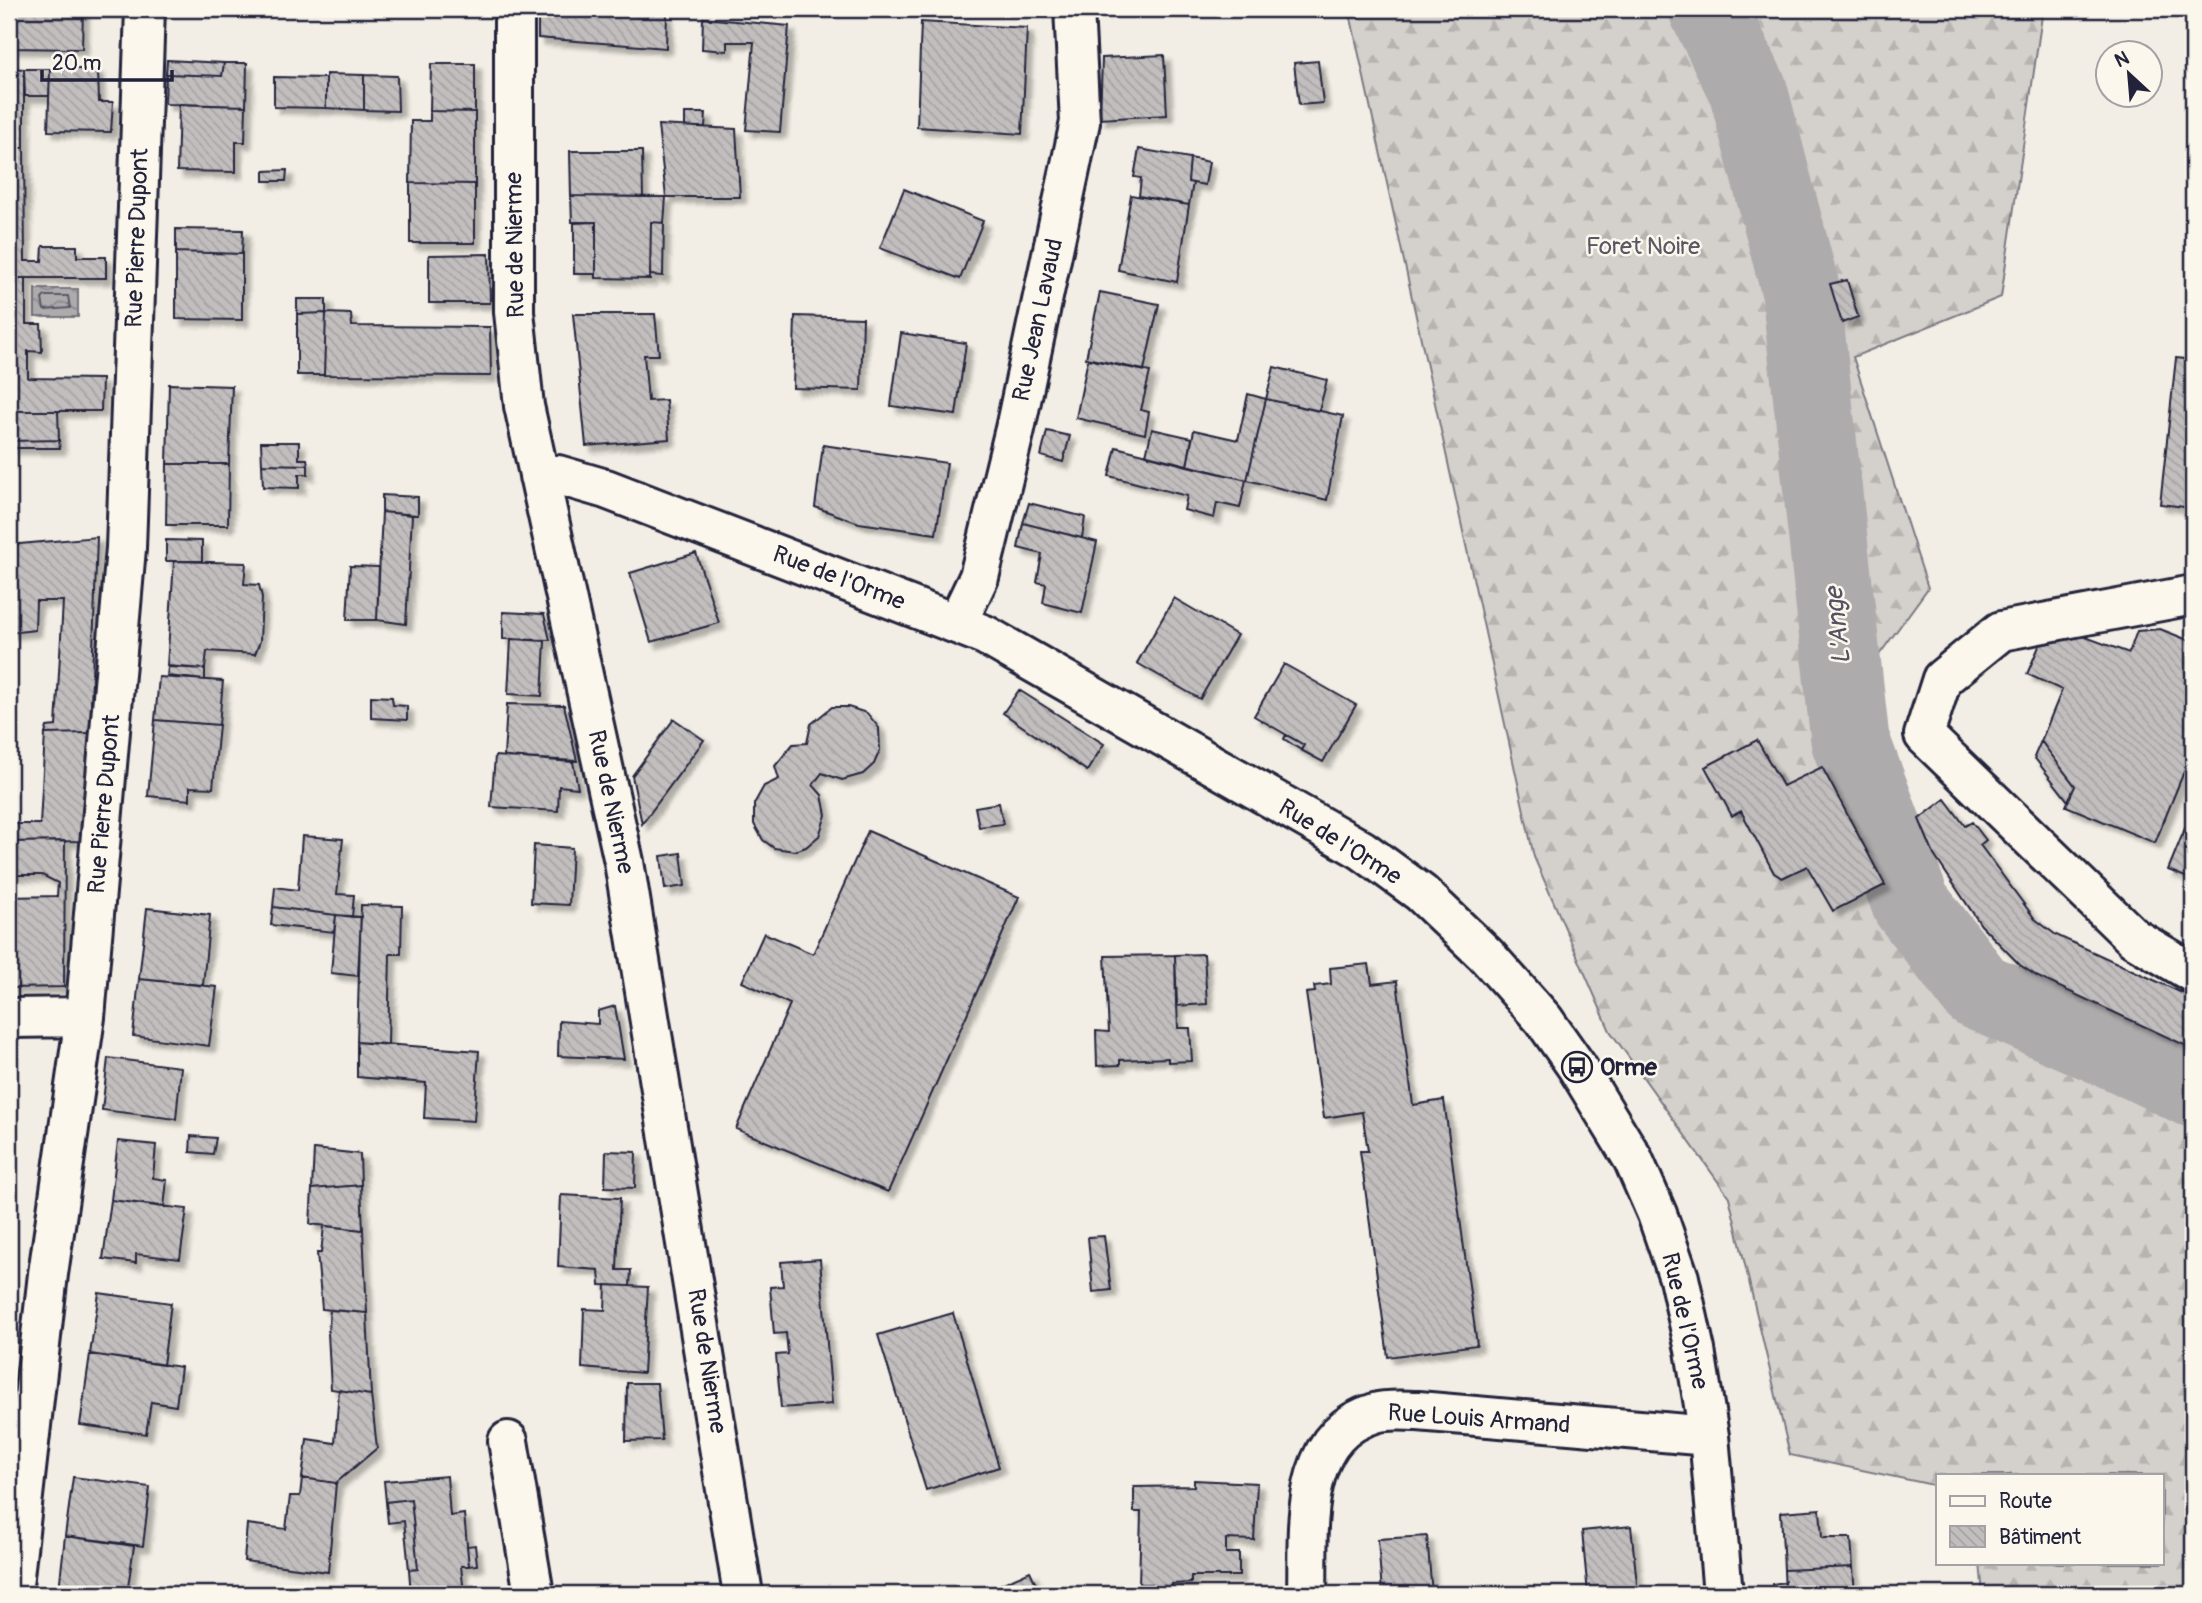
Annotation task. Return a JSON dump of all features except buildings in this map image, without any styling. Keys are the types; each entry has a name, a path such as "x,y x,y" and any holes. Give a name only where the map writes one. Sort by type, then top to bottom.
{"street":[{"name":"Rue Pierre Dupont","path":"12,1594 48,1274 85,1017 126,548 145,9"},
{"name":"Rue de Nierme","path":"514,9 514,313 524,406 624,862 743,1594"},
{"name":"Rue Jean Lavaud","path":"957,623 979,577 1015,429 1080,122 1074,9"},
{"name":"Rue de l'Orme","path":"539,476 558,475 606,489 985,635 1362,850 1421,893 1486,955 1544,1020 1577,1067 1633,1159 1657,1214 1679,1278 1709,1436 1723,1594"},
{"path":"2193,595 2001,631 1942,679 1924,735 2134,938 2193,973"},
{"path":"9,1018 85,1017"},
{"name":"Rue Louis Armand","path":"1307,1594 1309,1497 1323,1451 1350,1425 1376,1412 1418,1411 1709,1436"},
{"path":"508,1441 534,1594"}],"green space":[{"name":"Foret Noire","path":"1349,9 2043,9 2001,297 1853,357 1928,588 1871,666 1910,864 2011,979 2193,1069 2193,1594 1983,1594 1980,1564 2164,1564 2164,1474 1936,1474 1936,1486 1790,1455 1729,1197 1610,1031 1534,857"}],"water":[{"path":"35,289 78,289 78,317 35,317"}],"waterway":[{"name":"L'Ange","path":"1708,9 1748,90 1801,292 1850,740 1911,904 1978,991 2123,1054 2193,1088"}],"place":[{"name":"Orme","path":"1577,1067"}]}
